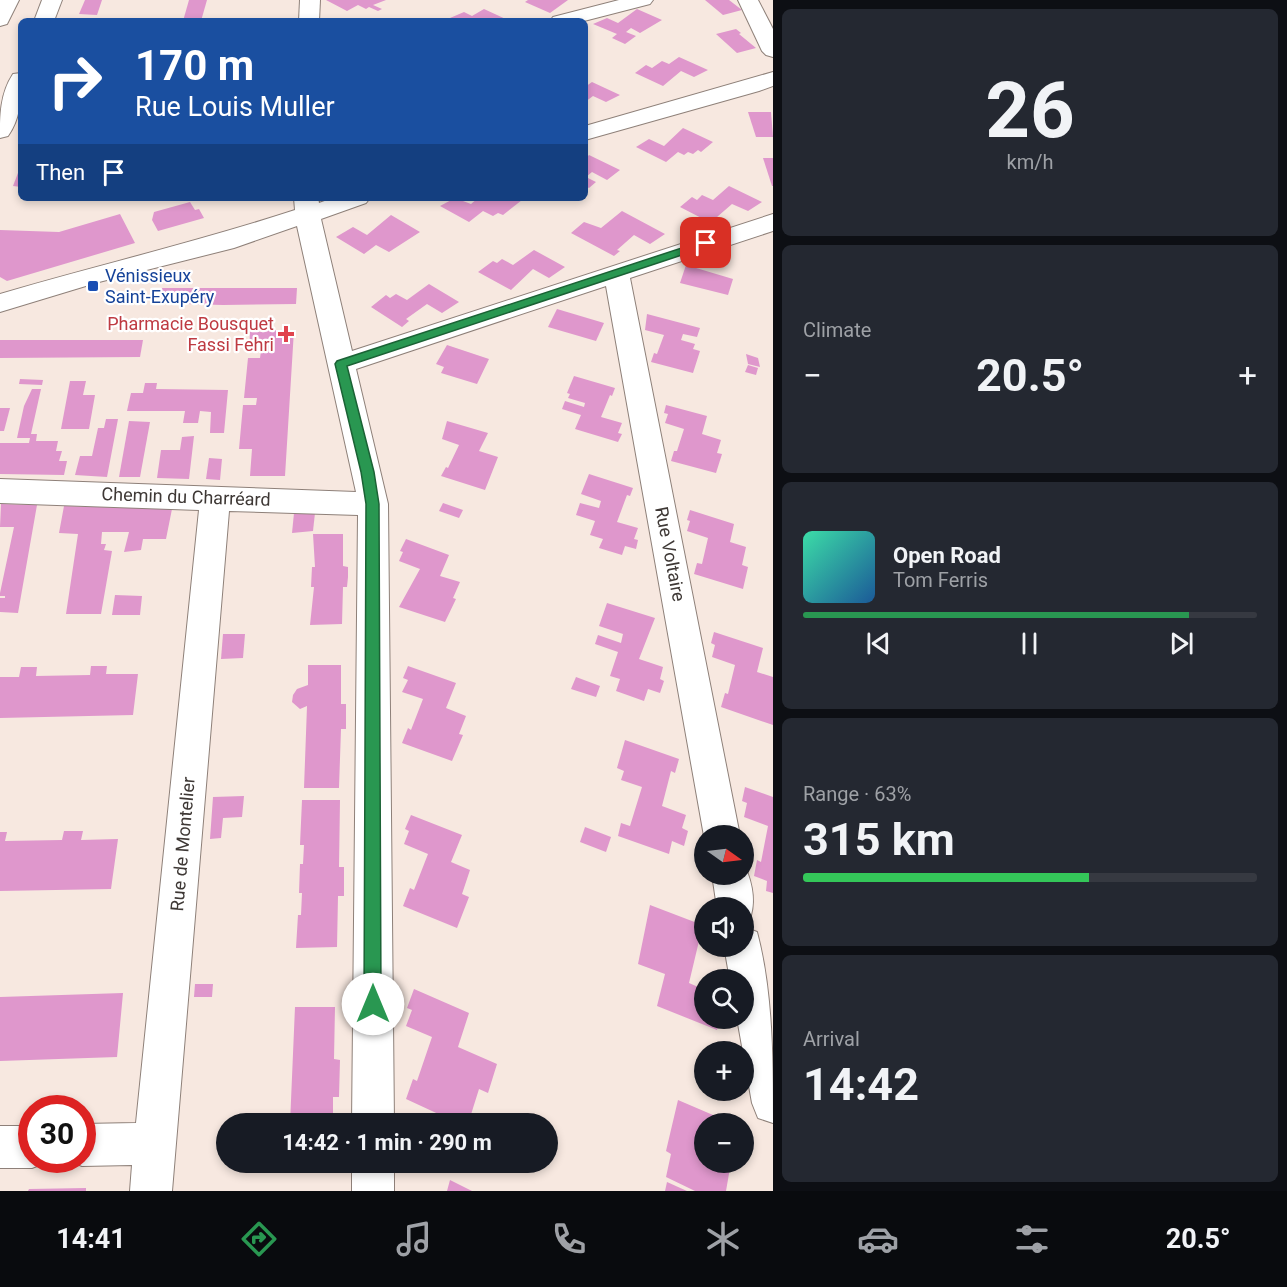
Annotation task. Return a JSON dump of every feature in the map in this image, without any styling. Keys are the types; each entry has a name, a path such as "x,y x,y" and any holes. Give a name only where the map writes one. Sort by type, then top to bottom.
{"street":[{"path":"0,20 9,0"},
{"path":"45,18 52,0"},
{"path":"309,18 310,0"},
{"path":"572,18 643,0"},
{"path":"748,0 772,51"},
{"path":"588,132 772,78"},
{"path":"0,131 18,86"},
{"path":"0,303 95,274 225,242 280,225 307,206 339,201"},
{"path":"307,206 367,472 372,504 373,1113"},
{"path":"341,364 772,222"},
{"name":"Rue Voltaire","path":"616,273 720,825"},
{"name":"Chemin du Charréard","path":"0,491 372,504"},
{"name":"Rue de Montelier","path":"151,1191 215,498"},
{"path":"745,957 772,1103"},
{"path":"96,1146 156,1144"},
{"path":"0,1147 18,1147"},
{"path":"373,1173 373,1191"}],"building":[{"path":"85,0 102,0 97,15 79,14"},
{"path":"189,0 207,0 202,18 184,18"},
{"path":"326,0 386,0 373,5 382,9 378,11 358,5 347,11"},
{"path":"528,0 568,0 550,13 525,2"},
{"path":"705,0 729,0 742,10 723,15"},
{"path":"484,9 504,18 450,18 464,12 472,16"},
{"path":"637,9 662,20 640,33 631,28 626,32 636,36 625,44 612,38 617,34 593,24 607,18 618,23"},
{"path":"736,29 756,48 737,53 716,34"},
{"path":"679,57 708,70 694,77 681,71 663,86 635,73 646,65 652,68 662,61 669,64"},
{"path":"592,82 620,95 606,102 593,96 588,100 588,85"},
{"path":"748,112 771,112 773,137 756,137"},
{"path":"683,128 713,142 701,152 698,150 693,154 688,152 684,155 678,152 666,162 636,147 649,139 664,146"},
{"path":"588,156 620,170 607,180 592,172 588,175"},
{"path":"763,158 773,158 773,186 772,186"},
{"path":"18,173 18,187 13,186"},
{"path":"588,178 596,182 588,188"},
{"path":"729,186 762,202 748,211 732,204 717,217 719,218 713,224 680,207 692,197 697,200 702,195 713,200"},
{"path":"449,201 463,201 471,204 474,201 521,201 503,215 498,213 493,216 483,211 469,222 440,206"},
{"path":"190,202 195,210 199,209 204,218 158,231 152,220 154,212"},
{"path":"622,211 665,234 650,244 634,235 617,250 620,251 614,256 571,233 584,222 601,228"},
{"path":"120,214 135,243 7,281 0,277 0,230 59,232"},
{"path":"391,215 420,232 389,252 376,245 364,254 336,237 353,227 367,235"},
{"path":"534,250 565,267 549,278 533,269 511,290 478,272 493,261 497,263 502,259 513,265"},
{"path":"686,265 733,279 728,295 680,283"},
{"path":"429,284 459,302 442,313 427,304 406,319 409,321 402,327 371,307 386,295 390,298 396,294 407,300"},
{"path":"153,288 297,288 296,304 223,305 150,303"},
{"path":"557,309 604,323 596,341 548,327"},
{"path":"647,314 700,328 697,337 683,334 681,340 695,344 693,349 700,351 693,373 651,362 654,353 657,354 664,335 645,330"},
{"path":"263,330 294,330 285,476 250,476 252,449 239,449 243,405 256,405 257,398 244,398 248,358 260,358 261,351 249,351 250,331 263,332"},
{"path":"0,340 143,340 140,357 0,358"},
{"path":"447,345 489,359 477,384 441,373 444,367 436,364"},
{"path":"746,354 758,358 760,367 748,364"},
{"path":"748,365 758,368 756,375 745,372"},
{"path":"574,376 615,388 601,417 622,423 618,433 622,434 618,442 575,429 581,415 562,409 565,401 584,407 585,403 568,398 570,394 567,393"},
{"path":"20,379 43,380 42,385 19,384"},
{"path":"70,381 86,381 83,395 95,395 89,429 61,429"},
{"path":"145,383 157,383 156,389 228,390 224,433 210,433 211,412 200,411 198,423 183,423 185,411 127,411 131,393 143,393"},
{"path":"32,389 41,389 31,434 37,434 36,441 58,441 56,451 62,451 59,461 67,461 64,475 0,474 0,443 29,443 30,438 17,438 24,406"},
{"path":"666,405 707,416 702,434 721,440 717,453 722,454 716,473 671,461 684,429 665,423 668,414 664,413"},
{"path":"0,408 10,408 4,431 0,431"},
{"path":"106,419 118,419 107,477 75,475 80,456 92,456 98,428 104,428"},
{"path":"129,421 150,422 140,477 119,477"},
{"path":"447,421 488,433 479,451 498,457 485,490 441,476 446,467 448,468 459,445 442,439"},
{"path":"194,436 189,479 157,478 161,450 180,450 182,437"},
{"path":"209,458 222,459 220,480 206,479"},
{"path":"589,474 633,488 630,496 627,495 617,522 638,528 634,539 638,540 636,549 625,546 622,555 599,548 603,539 590,535 595,521 576,515 580,503 599,508 601,501 581,494"},
{"path":"443,503 463,510 459,518 439,511"},
{"path":"1,504 37,505 18,613 0,612 0,598 5,598 5,596 0,596 0,593 14,527 0,527"},
{"path":"64,506 172,509 166,539 143,539 141,550 124,552 129,532 102,532 101,544 106,544 104,550 112,551 101,614 66,614 78,534 59,533"},
{"path":"690,510 734,524 730,542 746,547 742,565 748,567 743,589 694,574 697,563 702,564 708,538 687,531"},
{"path":"294,513 315,513 313,531 292,533"},
{"path":"313,534 343,534 343,566 348,567 348,577 347,587 343,587 342,624 310,625 314,587 311,587 312,567 315,567"},
{"path":"406,539 449,555 440,576 460,582 453,598 456,599 445,622 399,607 420,569 399,561 403,552 400,551"},
{"path":"115,595 142,596 140,615 112,615"},
{"path":"607,603 655,618 639,659 663,667 660,679 664,681 660,693 648,689 644,701 616,691 620,679 610,676 618,652 595,644 598,635 621,643 623,634 599,626"},
{"path":"714,632 763,648 757,672 773,677 773,725 721,707 725,693 728,694 735,665 712,657 715,645 711,643"},
{"path":"223,634 245,634 243,658 221,659"},
{"path":"308,665 341,665 341,704 346,704 346,729 341,729 339,788 304,788 307,706 300,709 292,702 297,689 308,685"},
{"path":"91,666 107,666 106,674 138,674 133,715 0,718 0,677 19,677 21,667 37,667 36,676 90,675"},
{"path":"408,666 456,683 446,708 466,716 459,734 463,735 452,761 402,743 408,728 411,730 423,699 402,692 408,680 403,678"},
{"path":"576,677 600,686 596,697 571,689"},
{"path":"625,740 679,759 675,773 671,771 662,806 686,815 682,828 688,831 684,846 672,841 669,854 618,836 621,823 630,826 642,787 621,780 624,771 617,768"},
{"path":"745,787 773,797 773,893 766,891 767,881 754,876 757,860 761,862 768,826 744,817 747,803 742,801"},
{"path":"244,796 242,817 223,818 221,838 210,839 213,797"},
{"path":"302,800 340,800 339,867 344,867 344,896 338,896 337,947 296,948 298,915 301,915 300,864 303,864 304,845 300,845"},
{"path":"411,815 462,835 451,862 470,870 462,894 469,897 457,928 403,906 410,888 414,890 428,854 404,844 409,831 405,829"},
{"path":"585,827 611,837 606,852 580,842"},
{"path":"64,831 83,831 81,840 118,839 111,889 0,891 0,832 7,832 5,841 62,840"},
{"path":"650,905 694,922 695,957 689,983 694,985 694,1021 657,1006 665,974 638,964"},
{"path":"195,984 213,984 212,997 194,997"},
{"path":"414,989 469,1013 458,1047 497,1064 488,1093 479,1089 471,1113 436,1113 406,1099 413,1079 417,1081 432,1037 406,1026 412,1010 407,1008"},
{"path":"123,993 117,1057 0,1061 0,997"},
{"path":"295,1007 335,1007 334,1059 340,1060 339,1097 333,1097 333,1113 290,1113"},
{"path":"678,1100 708,1113 694,1113 694,1173 729,1173 726,1191 695,1191 666,1177 671,1154 666,1151"},
{"path":"450,1180 472,1191 447,1191"},
{"path":"667,1182 687,1191 665,1191"},
{"path":"86,1188 86,1191 28,1191 29,1189"}],"place":[{"name":"Vénissieux Saint-Exupéry","path":"93,286"},
{"name":"Pharmacie Bousquet Fassi Fehri","path":"286,334"}],"route":[{"path":"373,1004 372,504 367,472 341,364 706,243"}]}
